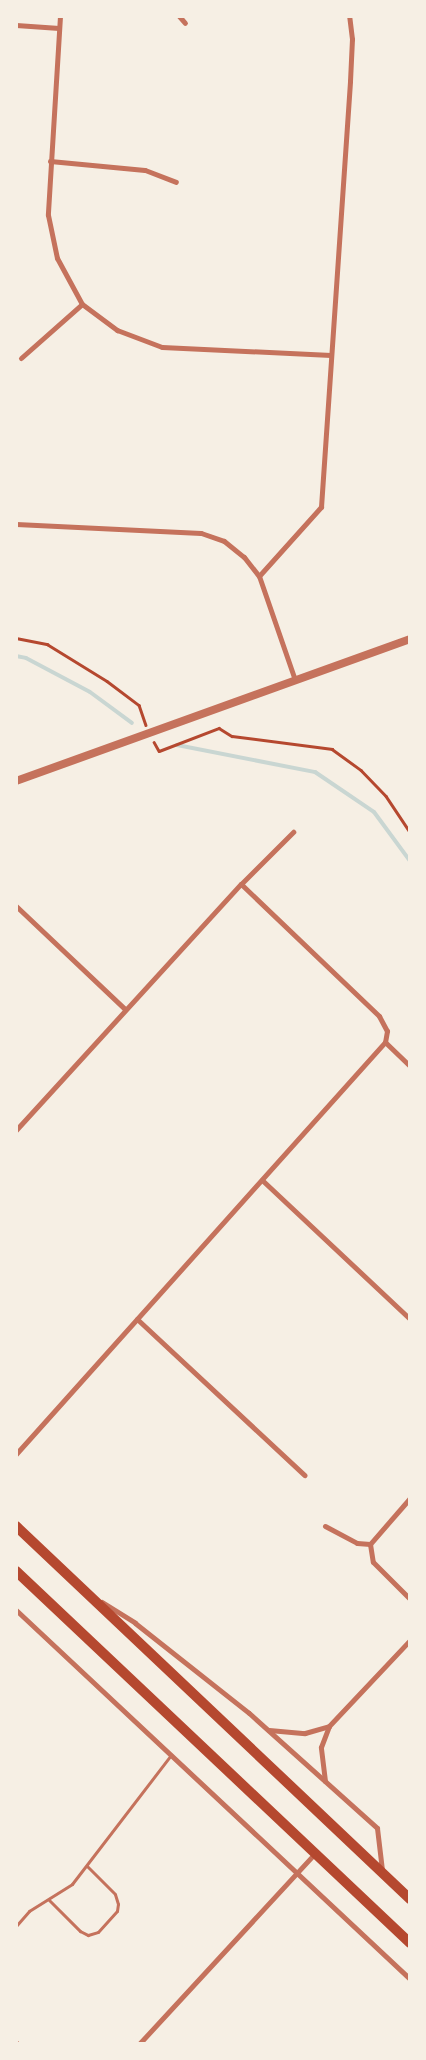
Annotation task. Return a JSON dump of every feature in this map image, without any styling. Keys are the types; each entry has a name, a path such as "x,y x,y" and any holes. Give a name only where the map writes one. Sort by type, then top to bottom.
{"highway":[{"path":"16,1526 410,1899"},
{"path":"16,1571 410,1943"}],"street":[{"path":"60,16 48,215 50,238 68,281 82,304 117,330 162,348 332,355"},
{"path":"179,16 185,23"},
{"path":"259,576 321,508 350,81 352,39 349,16"},
{"path":"16,25 59,28"},
{"path":"50,161 145,170 176,182"},
{"path":"22,358 82,304"},
{"path":"16,524 201,533 224,541 244,557 259,576 295,680"},
{"path":"16,781 410,639"},
{"path":"16,1130 125,1009 292,832"},
{"path":"16,1454 385,1042 387,1031 379,1016 241,884"},
{"path":"16,906 125,1009"},
{"path":"385,1042 410,1066"},
{"path":"262,1180 410,1319"},
{"path":"137,1319 304,1475"},
{"path":"370,1544 410,1498"},
{"path":"324,1526 357,1543 370,1544"},
{"path":"370,1544 373,1562 410,1599"},
{"path":"84,1591 142,1628 268,1730 376,1828 383,1873"},
{"path":"16,1610 410,1979"},
{"path":"326,1782 321,1747 329,1726 410,1640"},
{"path":"268,1730 305,1733 329,1726"},
{"path":"139,2044 297,1874 315,1852"}],"lane":[{"path":"16,1926 29,1911 72,1884 131,1804 171,1755"},
{"path":"49,1900 80,1932 88,1934 98,1932 117,1910 118,1904 115,1894 87,1866"},
{"path":"16,2041 19,2044"}],"path":[{"path":"16,638 47,644 107,681 139,705 149,733 159,750 218,728 232,736 332,749 361,770 386,796 410,832"}],"waterway":[{"path":"16,656 26,658 90,692 132,723"},
{"path":"177,745 315,772 374,812 410,861"}]}
